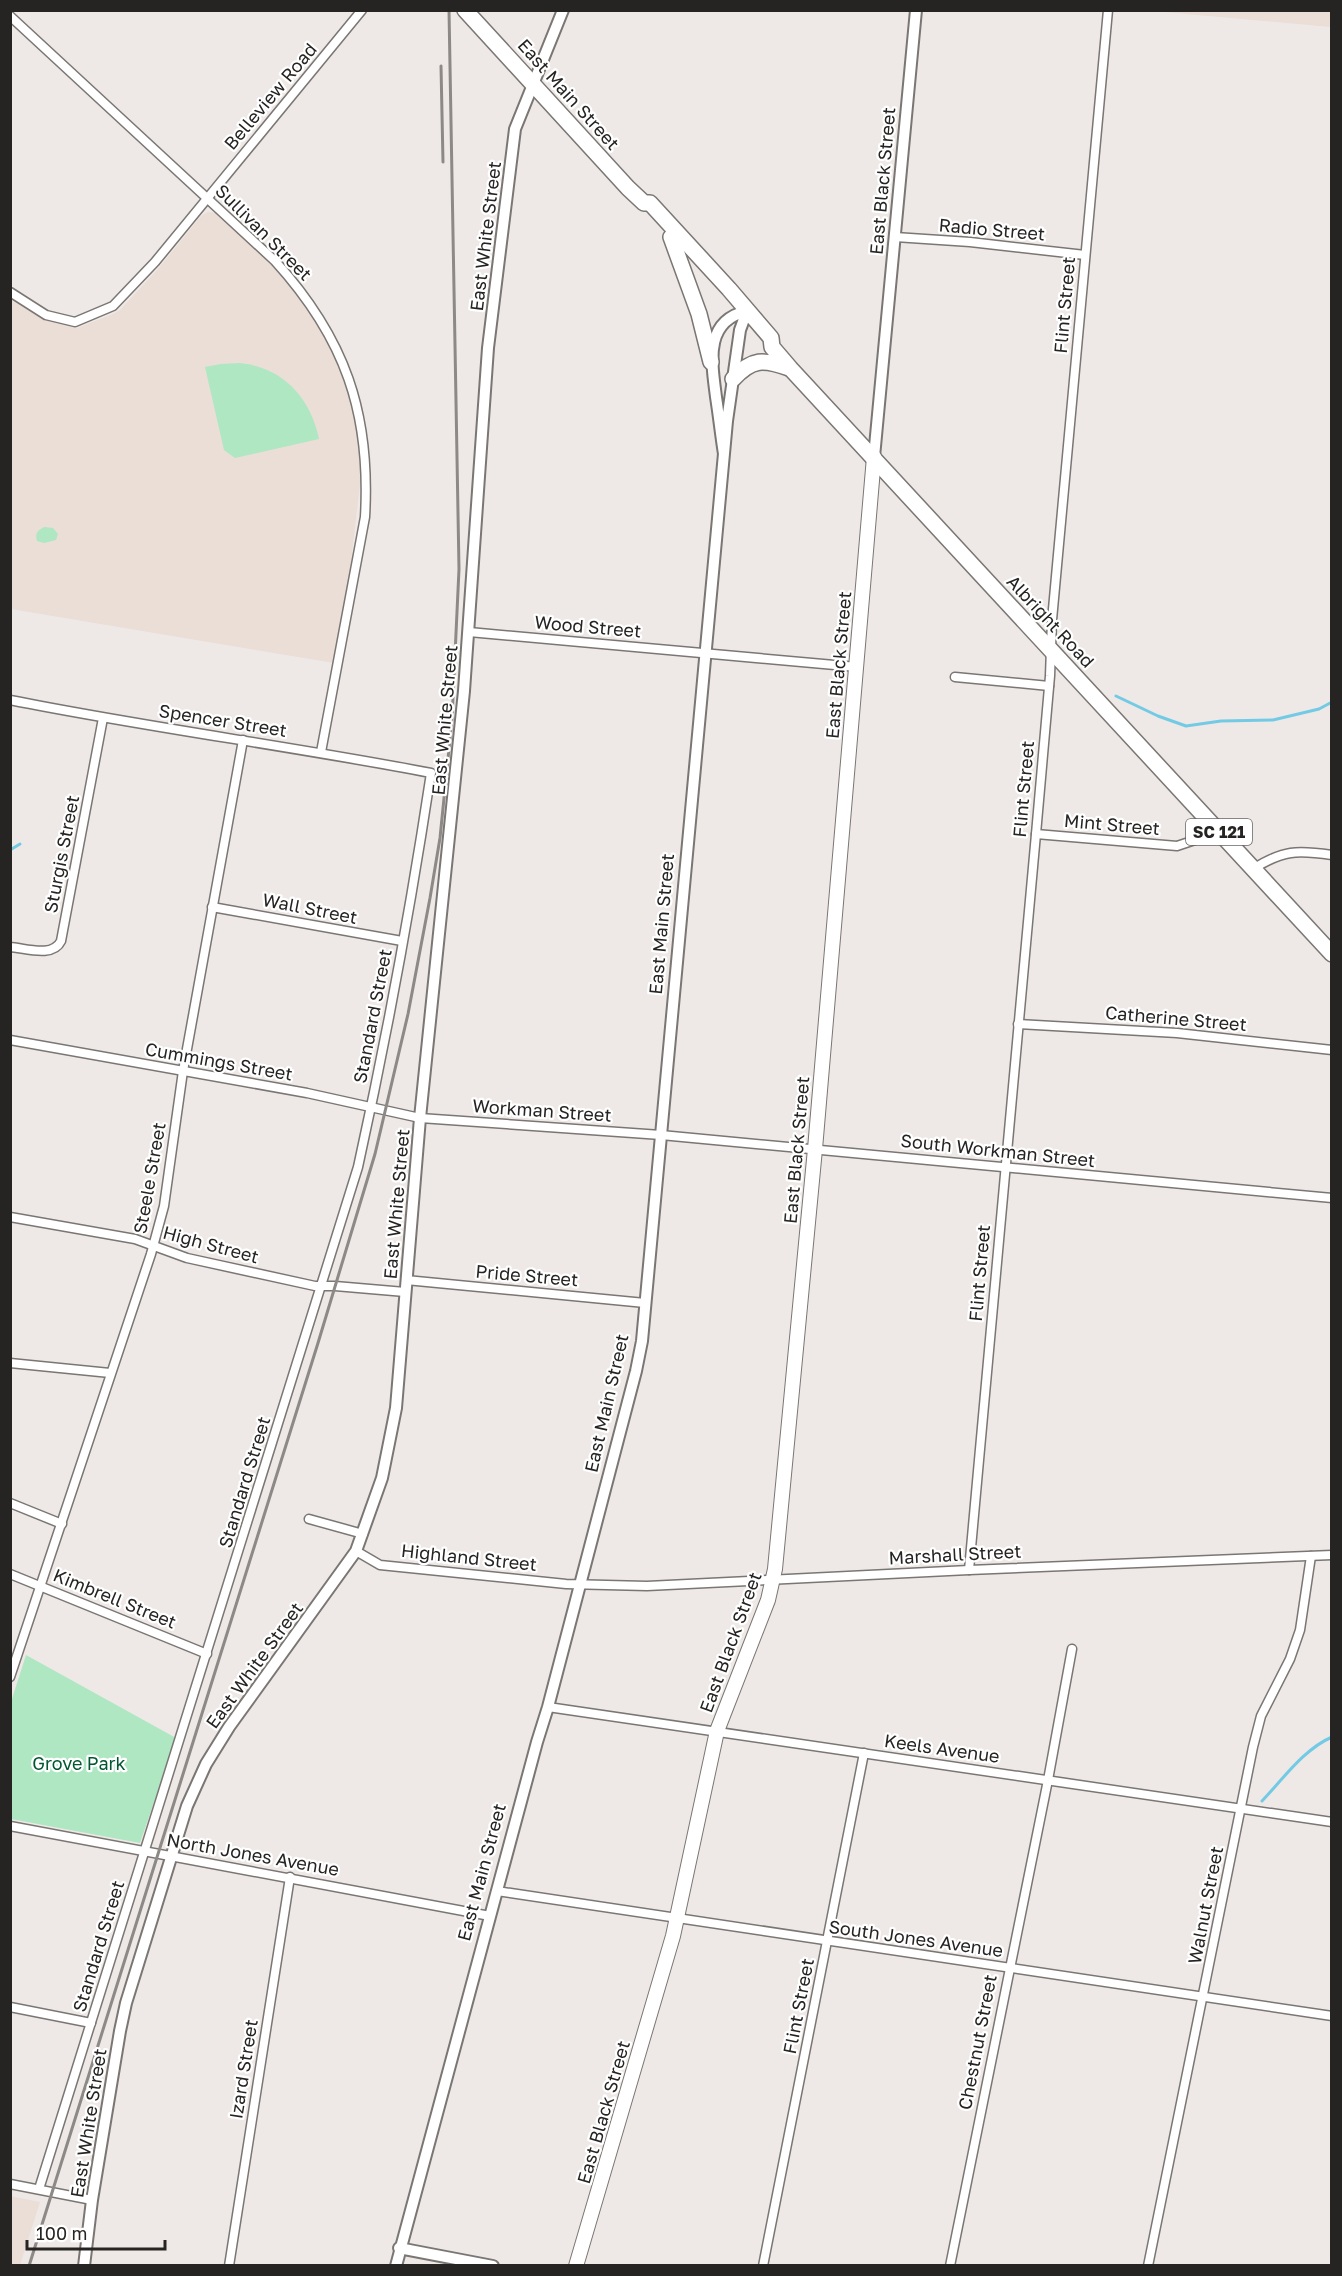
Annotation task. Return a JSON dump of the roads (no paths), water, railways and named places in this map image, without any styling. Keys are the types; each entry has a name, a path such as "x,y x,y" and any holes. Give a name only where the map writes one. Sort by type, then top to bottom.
{"highway":[{"name":"East Main Street","path":"465,10 644,203 645,208 671,237 706,271"},
{"name":"East Main Street","path":"644,203 650,203 743,316"},
{"path":"671,237 699,314 711,362"},
{"name":"Albright Road","path":"743,316 771,338 772,347 790,368 1332,954"},
{"path":"733,379 742,369 756,362 772,362 790,368"}],"main road":[{"name":"East Black Street","path":"576,2265 678,1919 717,1731 774,1580 815,1149 874,457"}],"street":[{"name":"Belleview Road","path":"10,292 46,315 75,322 113,306 155,262 362,10"},
{"name":"East White Street","path":"85,2265 92,2200 126,2003 187,1806 206,1764 229,1727 356,1551 382,1478 390,1444 396,1408 420,1118 468,632 488,348 515,129 532,82 563,10"},
{"name":"East Black Street","path":"874,457 916,10"},
{"name":"Flint Street","path":"969,1570 1108,10"},
{"name":"Sullivan Street","path":"10,16 275,261 300,288 338,351 352,387 360,417 366,450 367,486 365,517 321,752"},
{"name":"Radio Street","path":"895,237 970,242 1085,255"},
{"name":"East Main Street","path":"724,454 711,362 717,334 723,324 743,316"},
{"name":"East Main Street","path":"396,2265 548,1707 636,1371 645,1303 724,454 743,316"},
{"name":"Wood Street","path":"468,632 856,667"},
{"path":"954,677 1049,686"},
{"name":"Spencer Street","path":"10,700 103,718 321,752 431,773"},
{"name":"Sturgis Street","path":"10,947 52,950 58,946 103,718"},
{"name":"Steele Street","path":"10,1677 42,1587 164,1206 183,1071 243,740"},
{"name":"Standard Street","path":"39,2189 358,1167 402,941 431,773"},
{"name":"Mint Street","path":"1036,834 1177,846 1198,839 1215,827"},
{"path":"1253,868 1278,855 1312,852 1332,855"},
{"name":"Wall Street","path":"212,907 402,941"},
{"name":"Catherine Street","path":"1018,1024 1166,1032 1332,1050"},
{"name":"Cummings Street","path":"10,1040 183,1071 420,1118"},
{"name":"Workman Street","path":"420,1118 661,1135"},
{"name":"South Workman Street","path":"661,1135 1332,1198"},
{"name":"High Street","path":"10,1217 135,1239 187,1258 315,1286 405,1292"},
{"name":"Pride Street","path":"406,1280 645,1303"},
{"path":"10,1363 110,1373"},
{"path":"10,1503 62,1524"},
{"path":"309,1519 363,1534"},
{"name":"Highland Street","path":"356,1551 380,1565 580,1586"},
{"name":"Marshall Street","path":"580,1586 646,1586 1331,1554"},
{"name":"Walnut Street","path":"1148,2265 1253,1747 1262,1716 1290,1659 1300,1630 1311,1556"},
{"name":"Kimbrell Street","path":"10,1574 207,1654"},
{"name":"Chestnut Street","path":"950,2265 1048,1780 1072,1649"},
{"name":"Keels Avenue","path":"548,1707 1332,1822"},
{"name":"Flint Street","path":"763,2265 864,1754"},
{"name":"North Jones Avenue","path":"10,1826 490,1916"},
{"name":"Izard Street","path":"229,2265 290,1877"},
{"name":"South Jones Avenue","path":"497,1892 1332,2016"},
{"path":"10,2007 91,2023"},
{"path":"10,2184 92,2200"},
{"path":"399,2248 493,2265"}],"waterway":[{"path":"1116,696 1158,716 1186,726 1221,721 1273,720 1319,709 1332,702"},
{"path":"10,850 20,844"},
{"path":"1262,1801 1303,1757 1332,1737"}],"railway":[{"path":"29,2266 375,1154 408,1014 430,898 440,838 452,719 459,569 449,10"},
{"path":"441,66 443,162"}],"park label":[{"name":"Grove Park","path":"79,1763"}]}
